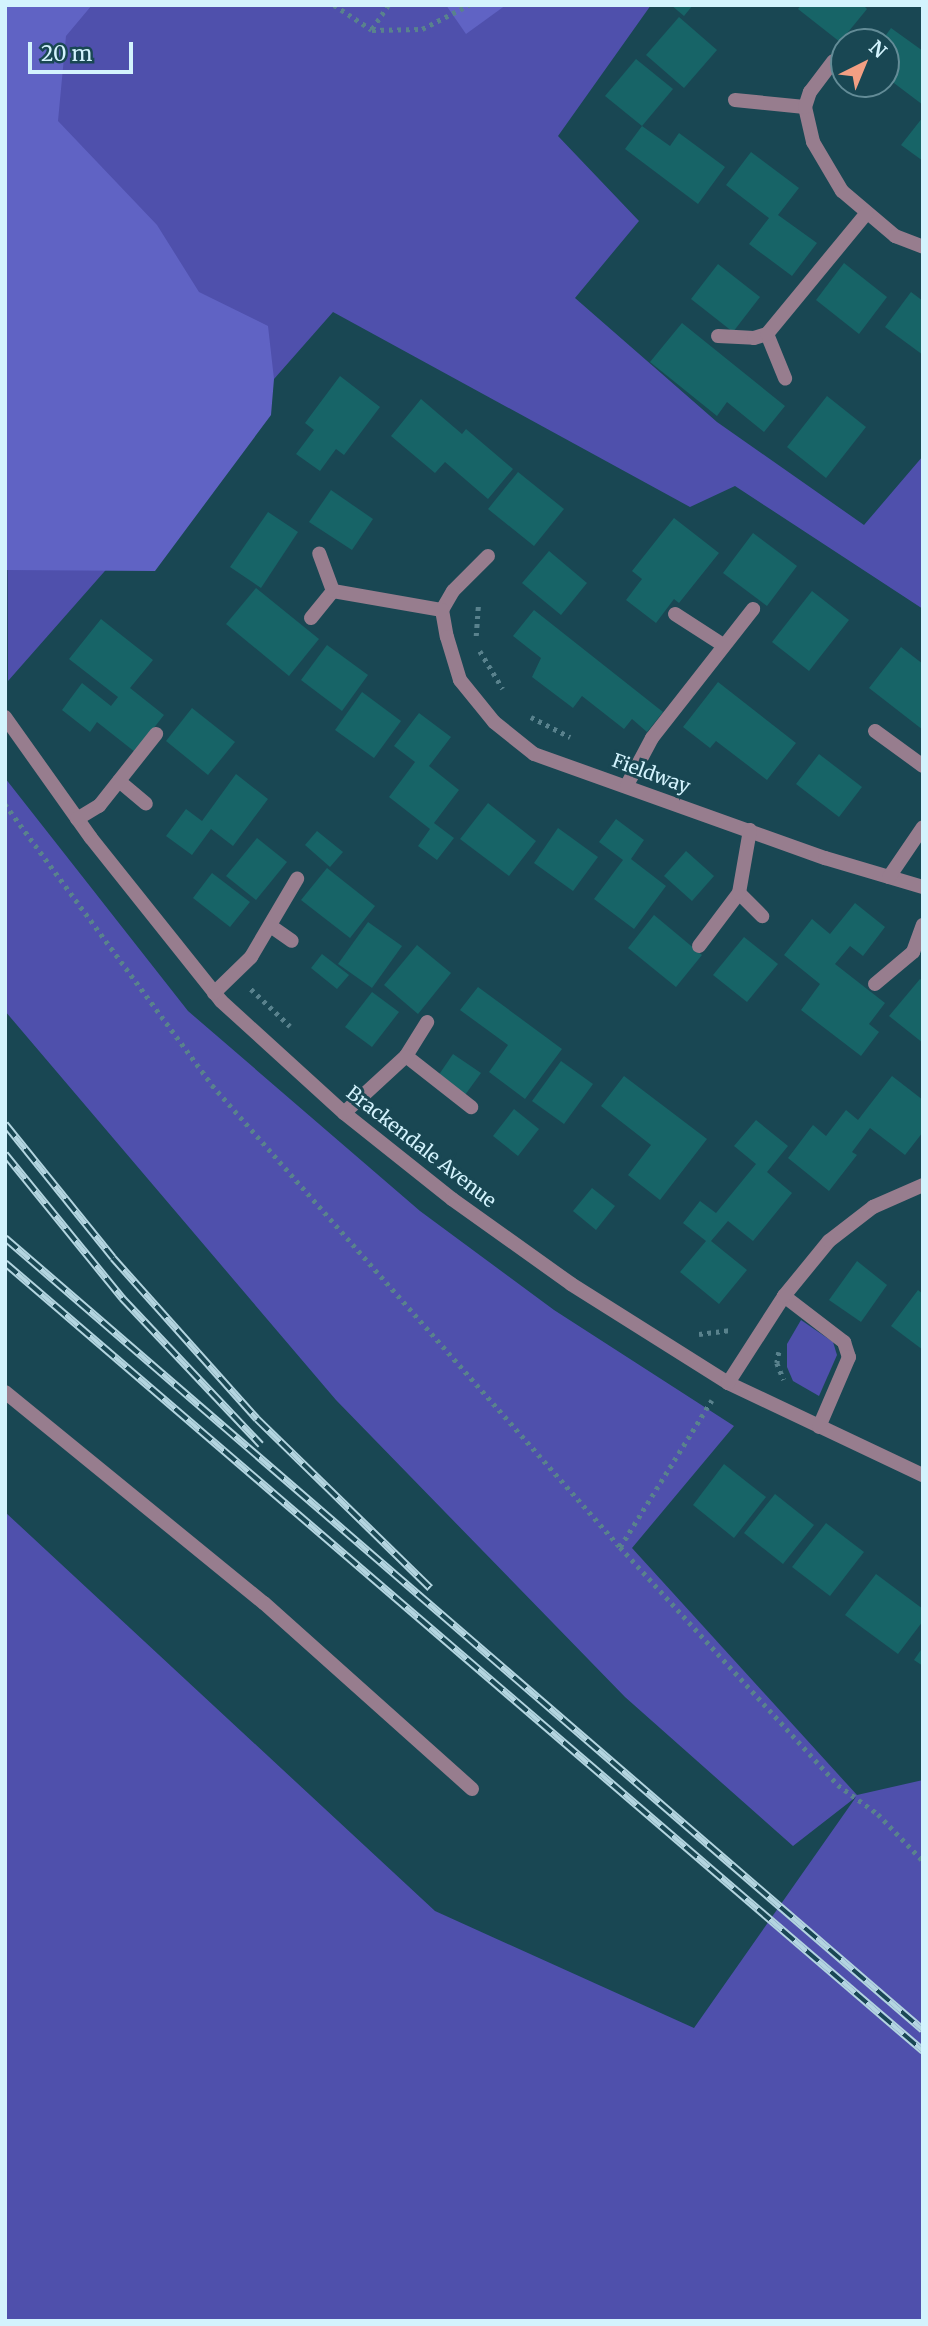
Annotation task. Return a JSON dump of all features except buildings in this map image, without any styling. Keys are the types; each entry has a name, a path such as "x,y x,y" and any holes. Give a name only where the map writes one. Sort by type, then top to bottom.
{"street":[{"path":"830,65 810,92 805,107 805,121 827,169 866,215 895,236 923,247"},
{"path":"735,100 805,107"},
{"path":"718,336 754,338 767,334 866,215"},
{"path":"767,334 785,378"},
{"path":"319,553 334,591"},
{"path":"334,591 442,610 453,591 488,556"},
{"path":"311,618 334,591"},
{"path":"627,785 652,738 753,609"},
{"name":"Fieldway","path":"442,610 460,680 494,722 534,754 923,887"},
{"path":"675,614 723,645"},
{"name":"Brackendale Avenue","path":"5,718 77,819 214,993 344,1113 452,1199 571,1284 728,1383 923,1475"},
{"path":"875,731 923,766"},
{"path":"77,819 99,806 156,734"},
{"path":"119,781 146,803"},
{"path":"889,877 923,827"},
{"path":"699,946 739,893 750,830"},
{"path":"214,993 251,957 272,927 297,879"},
{"path":"739,893 762,916"},
{"path":"874,984 913,952 923,925"},
{"path":"272,927 292,941"},
{"path":"344,1113 407,1056 427,1022"},
{"path":"407,1056 471,1107"},
{"path":"728,1383 784,1296 829,1241 853,1220 923,1185"},
{"path":"784,1296 844,1342 849,1357 819,1427"},
{"path":"5,1392 274,1612 472,1789"}],"path":[{"path":"334,5 372,30 422,29 469,5"},
{"path":"372,30 388,5"},
{"path":"483,593 476,609 474,633 482,657 508,698"},
{"path":"529,715 577,741"},
{"path":"5,804 212,1084 620,1548 838,1785 878,1814 923,1861"},
{"path":"689,1332 708,1336 727,1333 735,1326"},
{"path":"620,1548 713,1398 728,1383"}],"shaded area":[{"path":"5,5 651,5 558,136 639,221 575,298 717,422 864,525 923,456 923,609 735,486 690,507 333,312 8,681"},
{"path":"5,5 92,5 66,36 58,121 157,225 199,292 268,326 274,379 271,415 155,571 5,570"},
{"path":"446,5 506,5 466,34"},
{"path":"5,778 188,1011 420,1211 554,1310 734,1426 632,1548 857,1795 923,1780 923,2321 5,2321 5,1512 435,1911 694,2028 856,1797 793,1846 625,1697 336,1400 5,1011"},
{"path":"801,1320 833,1342 837,1355 819,1396 793,1381 787,1367 787,1344"}],"railway":[{"path":"5,1124 113,1258 257,1419 430,1588"},
{"path":"5,1154 122,1298 261,1445"},
{"path":"5,1238 923,2030"},
{"path":"5,1263 923,2051"}]}
